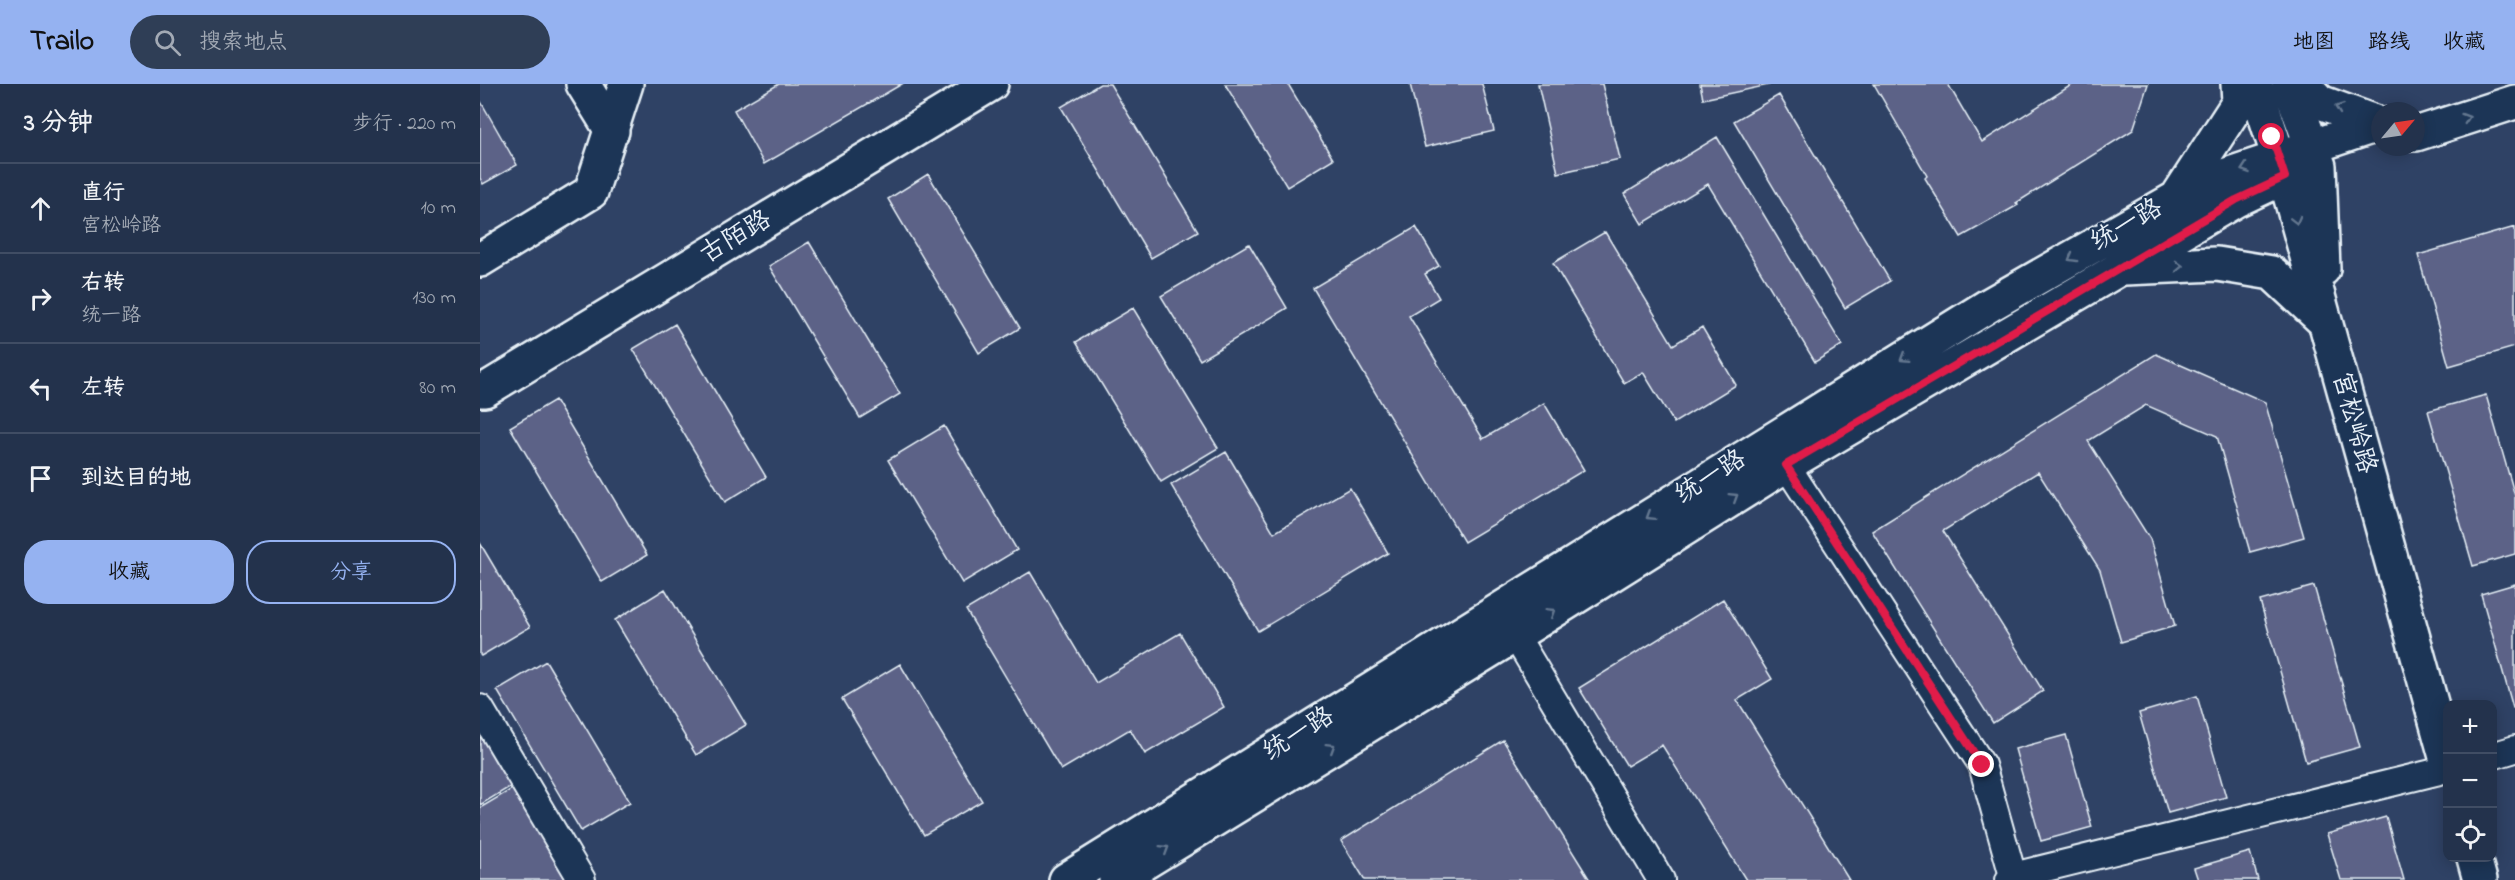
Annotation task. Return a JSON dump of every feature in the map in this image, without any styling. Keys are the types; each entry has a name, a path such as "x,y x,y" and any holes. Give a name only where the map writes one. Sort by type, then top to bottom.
{"main road":[{"path":"584,84 612,131"},
{"path":"480,260 591,192 626,84"},
{"name":"古陌路","path":"480,390 485,390 991,84"},
{"path":"2176,198 2240,102 2238,84"},
{"name":"宫松岭路","path":"2254,84 2282,167 2445,754"},
{"path":"2289,84 2315,156 2325,322"},
{"path":"2303,84 2320,102 2371,121"},
{"path":"2425,109 2496,84"},
{"path":"2425,131 2515,102"},
{"name":"统一路","path":"1066,880 1991,303 2203,183 2282,167 2315,156 2371,128"},
{"name":"统一路","path":"2315,156 2371,147"},
{"name":"统一路","path":"1116,880 1515,635 1786,465 2236,200 2282,167"},
{"path":"2121,268 2217,264 2272,273 2325,322"},
{"path":"2475,862 2480,880"}],"street":[{"path":"1786,465 1982,765 2011,878 2443,771"},
{"path":"1515,635 1661,880"},
{"path":"480,708 582,880"},
{"path":"2497,755 2515,749"}],"building":[{"path":"779,84 902,84 764,164 734,110"},
{"path":"1100,84 1110,84 1198,231 1151,258 1061,107"},
{"path":"1225,84 1288,84 1333,159 1287,187"},
{"path":"1410,84 1482,84 1494,131 1425,147"},
{"path":"1538,84 1602,84 1620,159 1558,173"},
{"path":"1700,84 1769,84 1769,85 1703,99"},
{"path":"1874,84 1948,84 1982,142 2073,84 2148,84 2133,130 2016,203 2018,205 1961,237 1925,178 1927,176"},
{"path":"1779,95 1890,281 1845,308 1734,121"},
{"path":"480,100 517,165 483,184 480,178"},
{"path":"1717,137 1842,345 1815,362 1708,184 1642,224 1624,194"},
{"path":"928,174 1020,328 979,353 888,199"},
{"path":"1416,227 1439,266 1425,274 1439,298 1409,316 1483,439 1544,403 1584,470 1464,542 1313,288"},
{"path":"2515,227 2515,347 2449,366 2418,255"},
{"path":"1605,232 1673,345 1702,327 1736,385 1674,423 1643,372 1624,383 1553,263"},
{"path":"809,242 900,394 860,418 769,266"},
{"path":"1249,244 1287,308 1200,360 1161,296"},
{"path":"1133,308 1218,448 1161,482 1076,342"},
{"path":"675,324 766,477 725,502 633,349"},
{"path":"2156,354 2265,402 2304,537 2250,552 2217,436 2146,405 2088,441 2150,539 2175,626 2121,642 2100,570 2038,472 1943,531 2043,691 1993,723 1872,531"},
{"path":"2486,395 2515,496 2515,554 2473,566 2428,411"},
{"path":"555,400 647,555 602,582 510,427"},
{"path":"944,426 1017,550 962,583 888,460"},
{"path":"1226,452 1274,533 1350,488 1388,553 1258,631 1171,485"},
{"path":"480,543 530,627 481,656 480,655"},
{"path":"1030,572 1096,683 1180,633 1224,707 1145,754 1130,729 1061,770 966,610"},
{"path":"2515,584 2515,708 2513,708 2481,594"},
{"path":"2314,586 2360,747 2306,762 2260,601"},
{"path":"665,589 746,725 696,755 615,620"},
{"path":"1723,599 1772,679 1737,700 1849,880 1746,880 1662,745 1627,766 1579,688"},
{"path":"546,661 630,802 581,831 497,690"},
{"path":"900,664 982,801 924,835 842,699"},
{"path":"2197,696 2226,797 2168,813 2139,713"},
{"path":"480,729 513,785 480,805"},
{"path":"2066,735 2092,827 2041,841 2015,749"},
{"path":"1503,740 1590,880 1365,880 1341,841"},
{"path":"517,786 573,880 480,880 480,808"},
{"path":"2386,817 2404,880 2341,880 2327,834"},
{"path":"2250,852 2258,880 2198,880 2194,868"}],"route":[{"path":"1982,765 1786,465 2236,200 2285,177 2272,137"}]}
